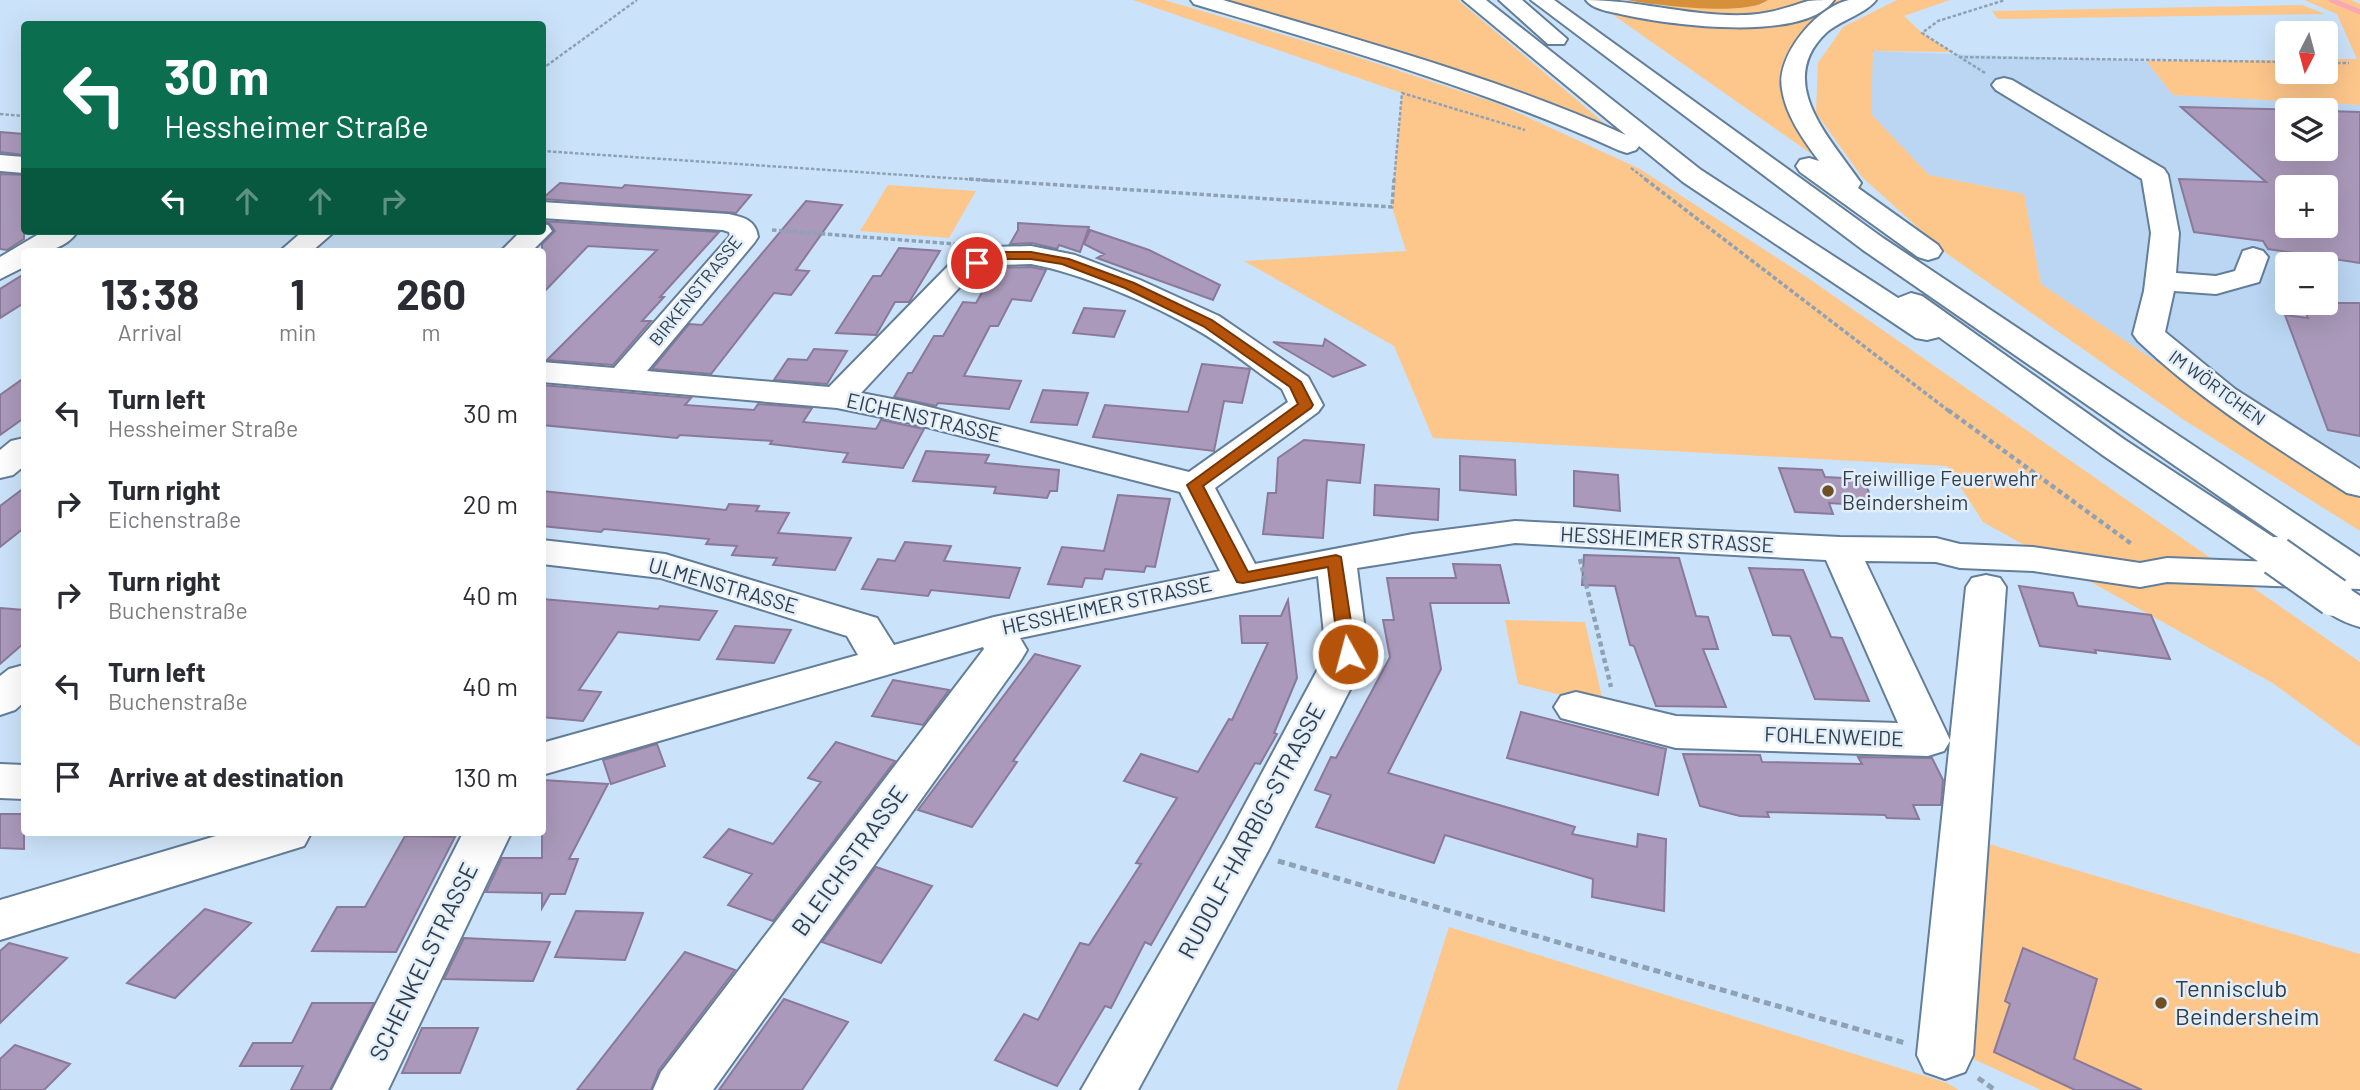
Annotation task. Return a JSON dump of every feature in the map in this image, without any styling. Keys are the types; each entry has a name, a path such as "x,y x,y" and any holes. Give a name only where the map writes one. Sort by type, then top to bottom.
{"main road":[{"path":"1201,0 1474,83 1580,122 1692,176"},
{"path":"1473,0 1692,176 1992,375 2113,447 2278,538"},
{"path":"1509,0 1551,35 1833,247 2113,447"},
{"path":"1541,0 2278,538 2350,584"},
{"path":"1577,0 1718,101"},
{"path":"1596,0 1658,16 1727,21 1788,16 1817,7 1824,0"},
{"path":"1861,202 1798,107 1791,83 1792,64 1804,41 1827,22 1866,0"},
{"name":"IM WÖRTCHEN","path":"2004,85 2155,175 2165,233 2160,280 2149,334 2176,361 2234,404 2360,485"},
{"path":"1795,156 2232,470 2278,538"},
{"path":"0,163 21,165"},
{"name":"BIRKENSTRASSE","path":"548,216 729,222 743,228 744,237 623,379"},
{"path":"34,248 57,235"},
{"path":"298,248 316,235"},
{"path":"519,248 533,235"},
{"path":"837,398 961,269 992,256 1031,255 1065,261 1129,286 1208,323 1296,384 1306,405 1195,485 1243,578"},
{"path":"2160,280 2206,286 2235,283 2248,276 2253,257"},
{"name":"EICHENSTRASSE","path":"546,372 837,398 912,413 1195,485"},
{"path":"0,467 21,451"},
{"name":"HESSHEIMER STRASSE","path":"546,758 995,630 1336,560 1515,532 1840,549 1936,550 1960,556 2034,559 2140,575 2167,570 2350,584"},
{"name":"FOHLENWEIDE","path":"1576,707 1676,732 1928,740 1840,549"},
{"name":"ULMENSTRASSE","path":"546,552 665,566 862,626 882,660"},
{"name":"RUDOLF-HARBIG-STRASSE","path":"1109,1090 1244,851 1348,654 1336,560"},
{"path":"1945,1055 1986,587"},
{"name":"BLEICHSTRASSE","path":"681,1090 1006,650 995,630"},
{"path":"0,700 21,682"},
{"path":"1919,721 1971,742"},
{"path":"0,781 21,782"},
{"path":"0,920 277,836"},
{"name":"SCHENKELSTRASSE","path":"360,1090 486,836"}],"path":[{"path":"546,66 638,0"},
{"path":"2004,85 1922,33 1938,21 2005,0"},
{"path":"1959,57 2275,62"},
{"path":"2338,63 2349,63"},
{"path":"546,151 1392,207 1402,93 1530,132"},
{"path":"0,114 21,116"},
{"path":"1630,168 1880,361 2167,570"},
{"path":"743,228 969,245 992,256"},
{"path":"1575,536 1619,718"},
{"path":"1244,851 1945,1055"}],"shaded area":[{"path":"1133,0 1164,0 1345,53 1499,104 1640,169 1805,276 2360,662 2360,747 2274,684 1983,522 1947,466 1433,438 1394,346 1244,261 1406,251 1392,207 1402,93"},
{"path":"1213,0 1458,0 1616,133"},
{"path":"1611,0 1663,6 1726,8 1763,4 1768,0 1804,0 1802,4 1759,16 1724,18 1664,11"},
{"path":"1626,0 1768,0 1757,5 1721,9 1677,7"},
{"path":"1835,0 1854,0 1803,33 1785,57 1781,71 1784,94 1820,160 1599,5 1653,18 1809,16 1825,10"},
{"path":"1897,0 1950,0 1904,16 1922,33 1952,52 1873,51 1871,114 1929,175 2024,194 2041,284 2360,499 2360,531 2184,420 1946,253 1862,177 1816,113 1818,63 1843,27"},
{"path":"2304,0 2351,0 2360,4 2360,105 2338,104 2338,98 2275,98 2275,100 2173,95 2146,61 2275,60 2275,84 2338,84 2338,59 2357,59 2337,14"},
{"path":"2302,5 2325,14 1998,19 1992,11"},
{"path":"1873,51 2146,61 2173,95 2275,100 2275,161 2338,161 2338,104 2360,105 2360,479 2333,481 2041,284 2024,194 1929,175 1870,114"},
{"path":"888,185 976,191 949,238 860,231"},
{"path":"1505,620 1585,622 1604,706 1518,684"},
{"name":"Tennisclub Beindersheim","path":"1975,840 2360,954 2360,1090 2041,1090 1958,1052"},
{"path":"1449,927 1947,1083 1959,1090 1397,1090"}],"building":[{"path":"2181,107 2275,109 2275,161 2338,161 2338,111 2360,112 2360,263 2338,260 2338,252 2288,252 2268,249 2263,241 2194,232 2179,179 2266,182"},
{"path":"0,132 21,134 21,155 0,152"},
{"path":"0,174 21,175 21,235 24,235 24,239 7,250 0,249"},
{"path":"560,183 751,195 736,213 546,199 546,195"},
{"path":"806,201 842,205 796,270 809,271 791,295 774,293 711,374 652,369 689,324 702,325"},
{"path":"546,221 719,232 660,297 664,297 642,321 651,321 613,365 547,360 657,250 588,246 546,290 546,248 542,248 542,244 555,231"},
{"path":"1018,223 1089,227 1080,252 1059,245 1057,249 1032,243 1010,244 1018,230"},
{"path":"1090,230 1149,250 1220,285 1213,300 1097,258 1104,254 1084,244"},
{"path":"899,248 940,251 909,302 895,302 876,335 836,333 873,276 881,276"},
{"path":"1031,267 1046,270 1031,301 1012,299 998,326 990,326 964,376 1021,381 1009,409 938,403 936,406 894,397 934,336 943,336 963,302 976,303 996,268"},
{"path":"21,276 21,305 0,318 0,289"},
{"path":"2338,303 2360,303 2360,436 2328,430 2285,315 2308,318 2307,315 2338,315"},
{"path":"1084,308 1125,311 1114,337 1073,333"},
{"path":"1325,339 1365,365 1333,377 1273,342 1323,346"},
{"path":"814,349 847,351 827,384 774,380 788,359 807,360"},
{"path":"1202,364 1250,369 1242,403 1224,401 1214,451 1093,437 1105,405 1188,412"},
{"path":"21,380 21,420 0,435 0,395"},
{"path":"546,385 691,398 685,405 754,410 758,404 812,408 803,422 876,429 881,420 924,429 903,468 843,462 848,453 770,444 772,441 680,435 677,438 546,425"},
{"path":"1043,390 1088,393 1077,425 1031,422"},
{"path":"1304,440 1364,445 1360,483 1327,480 1323,538 1263,534 1268,493 1276,493 1278,458"},
{"path":"926,451 989,455 985,463 1059,470 1057,491 1050,491 1047,498 994,493 996,487 913,481"},
{"path":"1460,456 1515,460 1516,495 1460,490"},
{"name":"Freiwillige Feuerwehr Beindersheim","path":"1779,468 1822,470 1825,477 1863,479 1875,506 1829,503 1833,514 1795,512"},
{"path":"1574,471 1618,475 1620,511 1574,506"},
{"path":"1375,485 1439,489 1438,520 1374,515"},
{"path":"21,490 21,530 0,547 0,506"},
{"path":"546,491 726,510 729,504 759,506 756,511 789,513 778,533 851,538 835,570 773,565 777,558 732,555 737,546 706,544 709,539 604,529 601,532 546,526"},
{"path":"1118,495 1170,499 1155,567 1146,566 1144,572 1105,569 1102,579 1085,578 1082,587 1048,584 1062,547 1104,551"},
{"path":"905,542 951,546 944,561 1020,568 1009,598 931,590 928,596 862,589 878,559 895,561"},
{"path":"1584,555 1679,558 1696,616 1708,617 1718,649 1703,649 1726,707 1656,706 1634,646 1630,645 1615,586 1582,585"},
{"path":"1453,564 1500,565 1509,603 1430,603 1441,669 1388,773 1575,827 1572,834 1637,847 1638,834 1666,839 1664,911 1592,897 1593,879 1445,835 1434,863 1316,827 1331,795 1315,790 1331,757 1336,758 1390,657 1383,620 1394,620 1387,578 1456,578"},
{"path":"1749,568 1803,570 1831,637 1842,638 1869,701 1815,699 1790,636 1773,635"},
{"path":"2019,586 2073,593 2078,606 2151,615 2170,659 2040,646"},
{"path":"546,599 717,611 699,640 618,632 579,690 601,692 583,721 546,717"},
{"path":"1288,600 1297,678 1274,733 1277,734 1260,764 1255,763 1151,945 1145,942 1111,1008 1105,1006 1057,1086 995,1060 1024,1014 1038,1020 1080,943 1089,945 1141,864 1136,863 1177,798 1124,781 1141,754 1198,772 1229,719 1232,720 1268,643 1242,643 1240,616 1281,616"},
{"path":"0,608 21,610 21,646 0,664"},
{"path":"735,626 791,630 774,663 717,659"},
{"path":"1035,654 1080,666 1013,761 1017,762 972,827 918,810"},
{"path":"893,680 949,690 923,725 872,716"},
{"path":"1521,712 1666,749 1658,795 1507,758"},
{"path":"836,742 895,761 773,921 728,905 752,874 704,857 729,829 773,844 821,782 808,778"},
{"path":"657,744 665,766 611,784 603,760"},
{"path":"1683,754 1760,755 1762,762 1862,764 1858,757 1932,758 1943,780 1941,805 1913,805 1919,819 1887,818 1885,815 1767,812 1769,817 1740,816 1700,806"},
{"path":"546,780 608,784 569,859 578,859 565,894 550,894 542,908 542,893 486,892 502,858 542,858 542,836 546,836"},
{"path":"0,814 21,814 24,849 0,848"},
{"path":"405,836 455,837 396,952 312,951 337,907 365,907"},
{"path":"876,867 932,886 881,963 822,942"},
{"path":"205,909 251,923 175,998 127,983"},
{"path":"576,911 643,913 625,960 555,957"},
{"path":"464,938 550,942 533,981 444,979"},
{"path":"9,943 67,958 0,1023 0,951"},
{"path":"2023,948 2097,979 2074,1059 2142,1090 2075,1090 1994,1052 2010,1004 2005,1001"},
{"path":"685,952 735,970 659,1070 651,1090 577,1090"},
{"path":"784,999 848,1022 802,1090 719,1090"},
{"path":"312,1003 374,1003 330,1090 291,1090 303,1066 240,1066 253,1043 292,1043"},
{"path":"422,1028 478,1028 460,1073 402,1073"},
{"path":"15,1045 70,1064 44,1090 0,1090 0,1059"}],"waterway":[{"path":"2331,0 2360,12"}],"place":[{"name":"Freiwillige Feuerwehr Beindersheim","path":"1828,491"},
{"name":"Tennisclub Beindersheim","path":"2161,1003"}],"route":[{"path":"977,263 992,256 1031,255 1065,261 1129,286 1208,323 1296,384 1306,405 1195,485 1243,578 1336,560 1348,654"}]}
